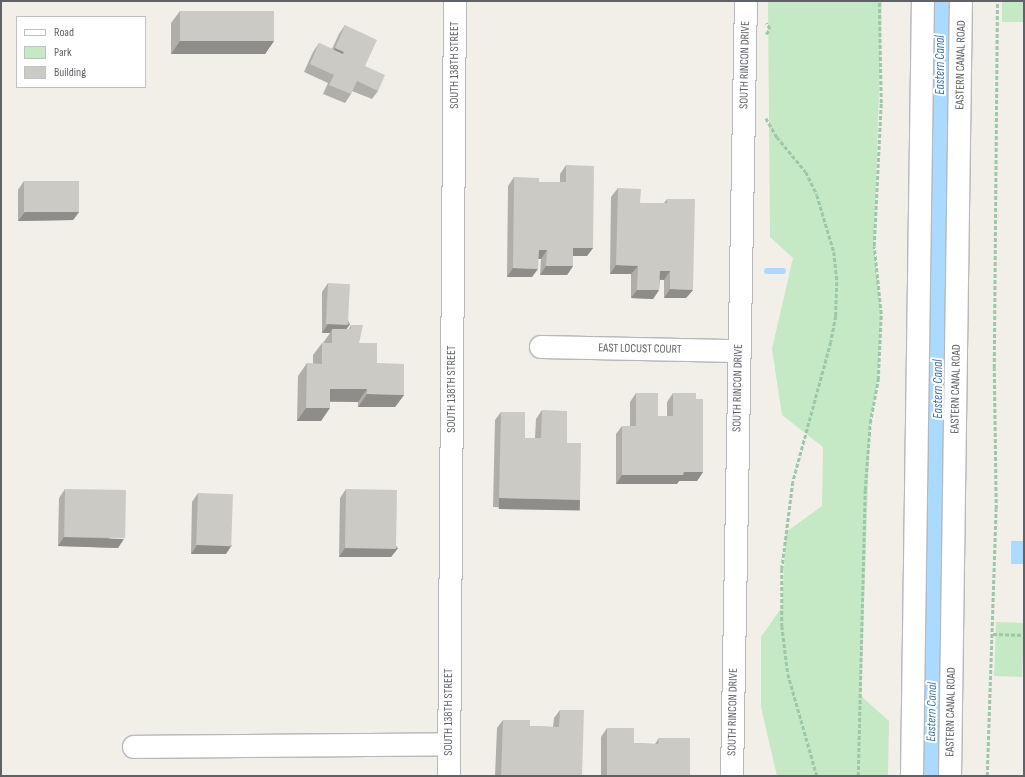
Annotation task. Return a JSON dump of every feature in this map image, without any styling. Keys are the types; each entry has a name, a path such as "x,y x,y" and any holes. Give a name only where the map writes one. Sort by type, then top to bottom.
{"street":[{"name":"SOUTH 138TH STREET","path":"449,776 455,1"},
{"name":"SOUTH RINCON DRIVE","path":"732,776 746,1"},
{"path":"912,776 924,1"},
{"name":"EASTERN CANAL ROAD","path":"950,776 961,1"},
{"name":"EAST LOCUST COURT","path":"541,347 739,351"},
{"path":"134,747 449,744"}],"path":[{"path":"858,776 865,490 870,423 878,380 881,314 874,246 881,103 879,1"},
{"path":"987,776 993,634 996,509 994,368 997,1"},
{"path":"765,15 765,22 768,23 770,29 765,34 765,42"},
{"path":"765,114 777,137 806,172 817,195 834,252 837,282 836,316 831,342 793,482 782,569 782,626 788,674 817,776"},
{"path":"993,634 1024,635"}],"green space":[{"path":"768,1 882,1 874,246 881,314 878,380 870,423 861,696 889,721 888,776 777,776 761,707 761,637 782,607 786,532 822,506 823,447 782,415 772,349 793,258 770,237"},
{"path":"1002,1 1024,1 1024,22 1002,22"},
{"path":"996,622 1024,623 1022,677 994,676"}],"water":[{"path":"1011,541 1024,541 1024,564 1011,564"}],"building":[{"path":"180,11 274,11 274,41 180,41"},
{"path":"345,25 377,40 365,66 385,75 378,91 357,81 351,94 329,85 334,75 310,64 319,43 343,54 344,52 335,48"},
{"path":"566,165 594,166 593,248 573,248 573,266 546,266 547,250 539,250 538,269 513,268 514,177 539,178 539,182 566,182"},
{"path":"24,181 79,181 79,212 24,212"},
{"path":"618,188 641,189 640,203 667,203 667,199 695,199 693,290 670,289 670,271 660,271 659,290 637,290 638,266 616,265"},
{"path":"328,283 350,284 348,325 326,324"},
{"path":"351,325 363,325 359,343 377,343 377,363 404,364 404,395 367,394 367,389 330,389 330,408 306,408 307,363 322,364 322,343 332,343 332,329 351,329"},
{"path":"636,393 658,393 658,416 673,416 673,393 696,393 696,399 703,399 703,472 684,472 683,475 622,475 622,426 636,426"},
{"path":"542,410 567,411 567,443 581,443 580,500 499,498 501,412 525,412 525,438 541,438"},
{"path":"65,489 126,490 125,538 64,537"},
{"path":"346,489 397,490 396,549 345,548"},
{"path":"198,493 233,494 231,546 196,545"},
{"path":"560,710 584,710 582,776 501,776 503,720 530,720 530,726 559,727"},
{"path":"607,728 634,728 634,743 658,744 659,738 690,738 690,776 607,776"}],"waterway":[{"name":"Eastern Canal","path":"931,776 938,440 940,1"},
{"path":"767,271 783,271"}]}
